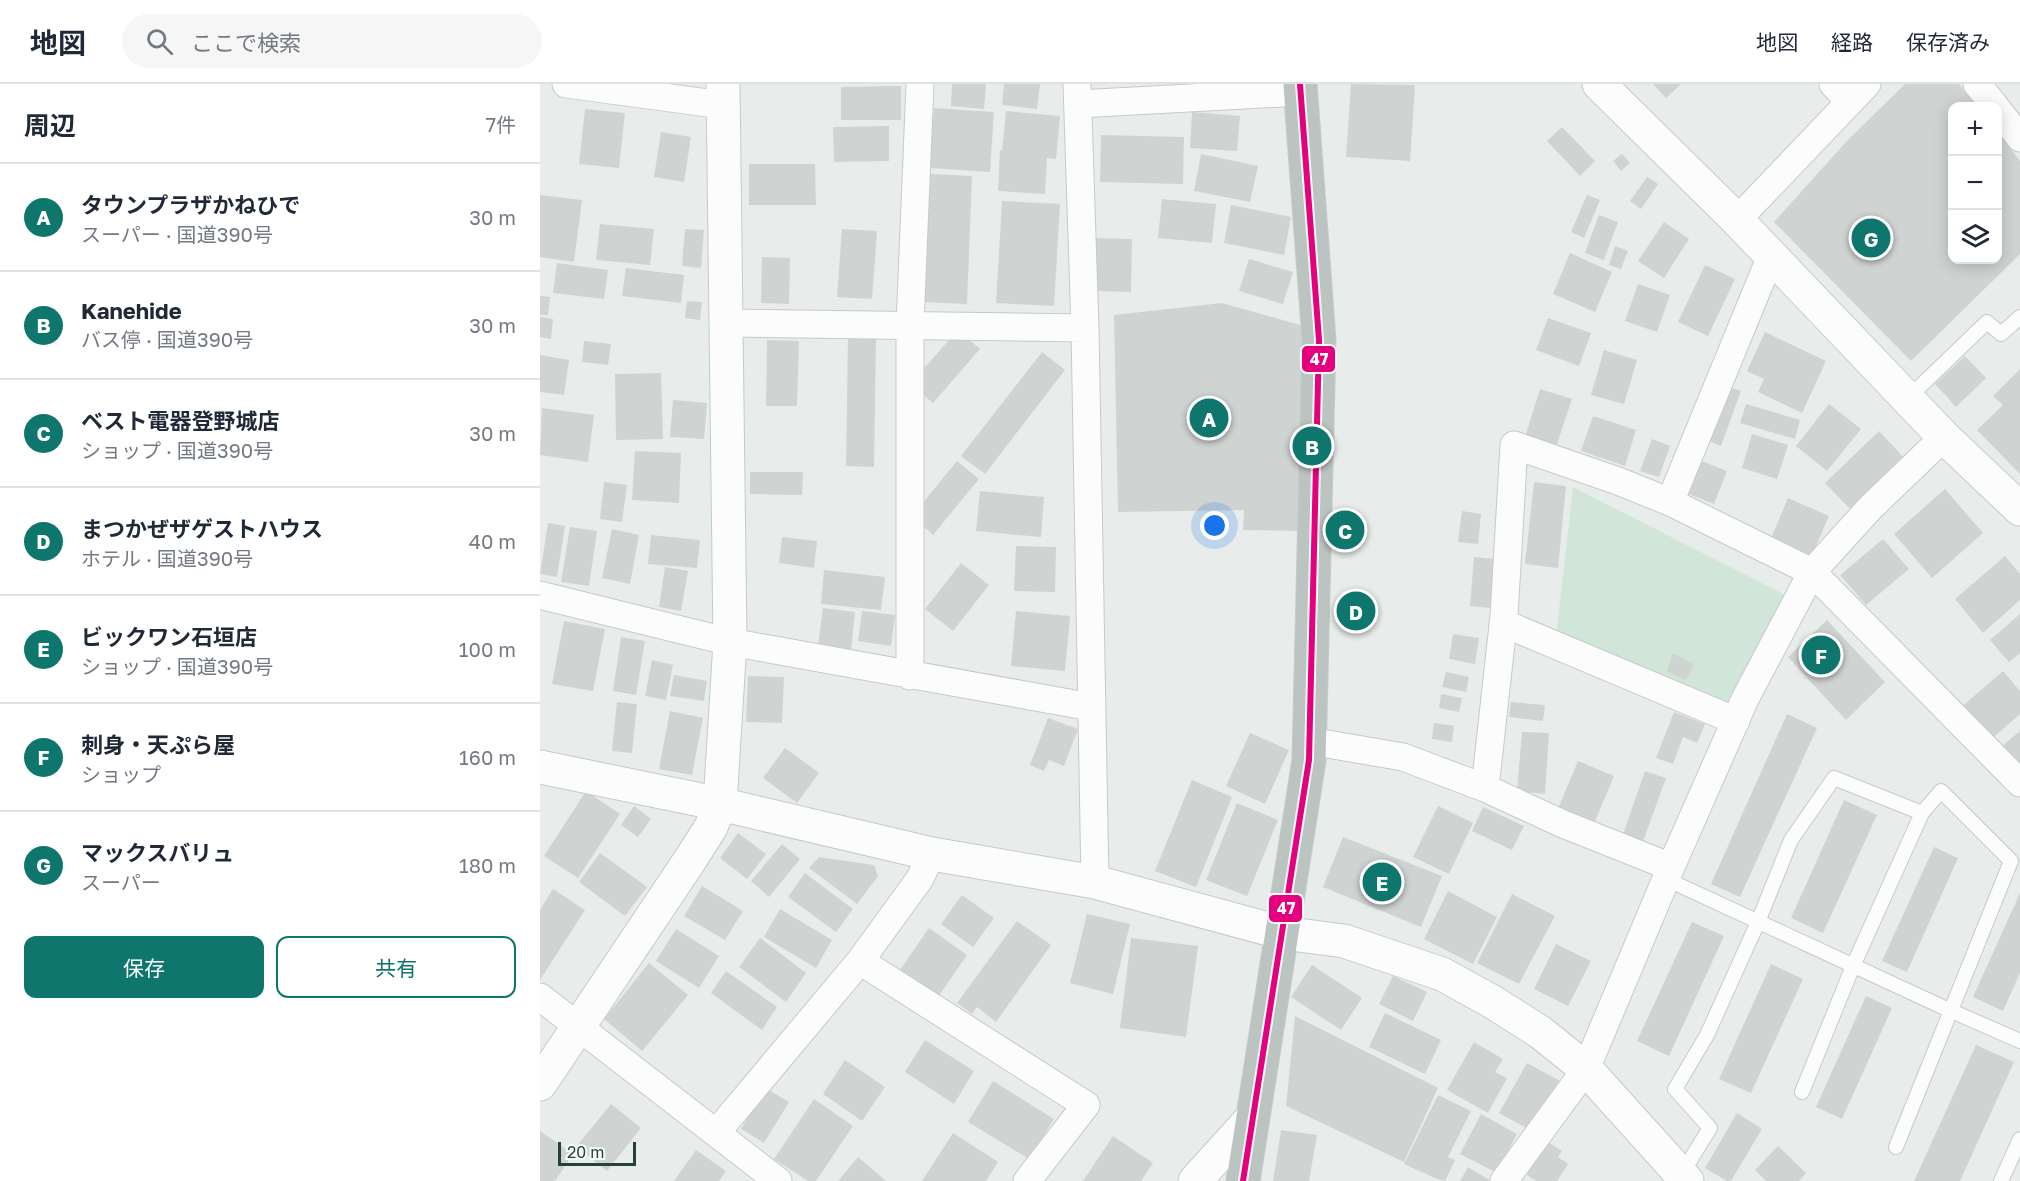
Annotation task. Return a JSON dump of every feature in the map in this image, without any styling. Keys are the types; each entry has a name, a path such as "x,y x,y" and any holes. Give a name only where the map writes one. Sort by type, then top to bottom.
{"highway":[{"path":"1243,1181 1283,933 1310,741 1319,340 1300,88"}],"street":[{"path":"540,1083 711,827 720,804 730,642 723,94 566,84"},
{"path":"910,676 910,326 920,84"},
{"path":"1599,84 1737,220 1944,437 2020,509"},
{"path":"1977,84 1991,102"},
{"path":"1095,882 1085,328 1077,94 1300,88"},
{"path":"1737,220 1850,90"},
{"path":"2002,116 2020,138"},
{"path":"1670,502 1771,256"},
{"path":"727,323 1085,328"},
{"path":"1504,1181 1586,1069 1668,873 1736,721 1812,572 1870,508 1944,437"},
{"path":"1485,788 1503,623 1514,445 1618,481 1670,502 1812,572 2020,783"},
{"path":"540,595 730,642 1091,707"},
{"path":"1503,623 1736,721"},
{"path":"1310,741 1403,757 1485,788 1668,873"},
{"path":"540,767 720,804 932,854 1095,882 1283,933 1344,941 1442,974 1491,1000 1540,1032 1586,1069 1684,1178"},
{"path":"716,1133 860,961 919,880 932,854"},
{"path":"860,961 1086,1105 1027,1181"},
{"path":"540,997 778,1181"},
{"path":"1195,1181 1252,1118"}],"lane":[{"path":"1907,399 1987,322 2001,334 2020,317"},
{"path":"1684,1178 1710,1128 1675,1089 1707,1035 1758,922 1791,840 1834,778 1922,813"},
{"path":"1802,1092 1853,966 1922,813 1941,791 2011,861 1896,1147"},
{"path":"1668,873 1758,922 2020,1041"},
{"path":"2001,1181 2020,1139"}],"green space":[{"path":"1573,487 1791,598 1733,711 1556,636"}],"building":[{"path":"952,84 986,84 984,109 951,106"},
{"path":"1004,84 1040,84 1037,109 1002,105"},
{"path":"1351,84 1415,85 1410,161 1346,157"},
{"path":"1653,84 1681,84 1666,98"},
{"path":"1905,84 1959,84 1974,102 1948,102 1948,264 2002,264 2002,137 2020,161 2020,254 1911,361 1774,222 1845,143"},
{"path":"901,86 901,120 841,120 841,87"},
{"path":"934,108 994,112 990,172 930,168"},
{"path":"585,109 625,113 619,168 579,164"},
{"path":"1006,111 1060,116 1056,159 1047,158 1045,194 998,191 1000,150 1002,151"},
{"path":"1192,112 1240,116 1237,151 1190,148"},
{"path":"889,126 889,161 834,162 833,127"},
{"path":"1562,127 1595,161 1580,176 1547,141"},
{"path":"661,132 691,137 684,182 654,177"},
{"path":"1101,135 1184,137 1183,184 1100,182"},
{"path":"1201,154 1258,166 1250,202 1194,191"},
{"path":"1622,154 1630,163 1621,171 1613,161"},
{"path":"749,164 815,164 816,205 749,205"},
{"path":"929,174 972,176 967,304 924,302"},
{"path":"1647,177 1658,184 1641,209 1630,201"},
{"path":"540,195 582,200 574,262 540,257"},
{"path":"1587,195 1600,200 1584,238 1571,232"},
{"path":"1162,199 1216,204 1212,243 1158,238"},
{"path":"1002,201 1060,204 1054,306 996,303"},
{"path":"1231,205 1291,217 1284,255 1224,243"},
{"path":"1599,215 1618,222 1604,260 1585,253"},
{"path":"1664,222 1689,239 1664,278 1638,261"},
{"path":"600,224 654,229 650,265 596,260"},
{"path":"685,229 704,230 701,268 682,266"},
{"path":"842,229 877,231 872,299 837,297"},
{"path":"1095,238 1132,239 1131,292 1094,291"},
{"path":"1615,246 1628,251 1621,269 1609,265"},
{"path":"1570,253 1612,272 1595,312 1553,294"},
{"path":"762,257 790,258 789,304 761,303"},
{"path":"1249,259 1293,272 1283,304 1239,291"},
{"path":"557,263 608,270 604,299 553,293"},
{"path":"1705,265 1735,279 1708,336 1678,322"},
{"path":"626,268 684,275 681,303 622,296"},
{"path":"1638,284 1670,295 1657,332 1625,321"},
{"path":"540,296 550,297 548,315 540,315"},
{"path":"687,301 702,302 700,320 685,318"},
{"path":"1222,303 1304,326 1298,531 1243,530 1244,510 1118,512 1114,315"},
{"path":"540,317 553,319 551,339 540,337"},
{"path":"1548,318 1591,333 1579,366 1536,350"},
{"path":"958,330 980,349 933,403 910,384"},
{"path":"1765,332 1826,361 1802,413 1758,392 1764,379 1747,371"},
{"path":"848,338 876,339 874,467 846,466"},
{"path":"767,340 799,341 797,406 766,406"},
{"path":"584,341 611,344 608,365 582,362"},
{"path":"1604,350 1637,360 1624,404 1591,395"},
{"path":"1042,352 1065,370 985,474 961,456"},
{"path":"540,355 569,360 564,395 540,392"},
{"path":"1965,356 1986,378 1956,407 1935,384"},
{"path":"2020,369 2020,474 1977,430 2003,405 1993,396"},
{"path":"661,373 663,439 616,440 615,374"},
{"path":"1726,386 1741,391 1721,446 1706,440"},
{"path":"1540,389 1572,399 1556,447 1525,437"},
{"path":"673,400 707,403 704,439 670,437"},
{"path":"1746,404 1800,420 1795,439 1740,423"},
{"path":"1829,404 1861,429 1827,471 1796,446"},
{"path":"542,408 594,415 588,462 540,455"},
{"path":"1593,416 1636,430 1625,466 1581,451"},
{"path":"1879,431 1908,462 1854,513 1825,483"},
{"path":"1752,434 1788,445 1777,479 1742,468"},
{"path":"1652,439 1670,446 1659,477 1640,471"},
{"path":"635,451 681,453 679,503 632,500"},
{"path":"1699,460 1727,471 1714,504 1686,493"},
{"path":"957,461 979,479 933,535 912,516"},
{"path":"750,472 803,472 802,495 750,494"},
{"path":"604,482 627,485 622,522 600,519"},
{"path":"1534,482 1566,486 1558,568 1525,564"},
{"path":"1945,489 1983,533 1932,578 1894,534"},
{"path":"980,491 1044,497 1041,537 976,531"},
{"path":"1788,498 1829,516 1810,560 1769,543"},
{"path":"1462,511 1481,514 1478,544 1458,542"},
{"path":"548,523 565,526 557,577 540,574"},
{"path":"570,527 597,531 589,586 561,582"},
{"path":"612,529 639,535 630,584 602,578"},
{"path":"651,535 700,540 697,568 648,564"},
{"path":"782,537 817,541 814,568 779,563"},
{"path":"1883,539 1909,569 1866,605 1840,575"},
{"path":"1016,546 1056,547 1055,592 1014,591"},
{"path":"2005,556 2020,574 2020,600 1983,633 1955,599"},
{"path":"1474,557 1495,559 1490,608 1470,606"},
{"path":"961,563 989,585 953,631 925,609"},
{"path":"665,567 688,571 681,611 659,607"},
{"path":"824,570 885,577 881,610 821,604"},
{"path":"823,608 855,612 851,650 818,646"},
{"path":"862,611 895,615 891,646 858,641"},
{"path":"1016,611 1070,616 1065,671 1011,666"},
{"path":"2020,614 2020,653 2009,662 1990,640"},
{"path":"1827,620 1885,682 1846,720 1788,657"},
{"path":"564,621 605,629 593,691 552,684"},
{"path":"1453,634 1479,638 1475,664 1449,659"},
{"path":"621,637 645,641 636,695 613,691"},
{"path":"1673,653 1694,664 1686,680 1667,671"},
{"path":"652,660 673,665 666,700 645,696"},
{"path":"2003,671 2020,691 2020,714 1987,743 1958,710"},
{"path":"1446,672 1469,677 1466,692 1442,687"},
{"path":"674,675 707,681 704,701 670,696"},
{"path":"748,676 784,677 782,723 746,722"},
{"path":"1441,694 1462,698 1459,712 1439,708"},
{"path":"617,702 637,704 632,753 612,751"},
{"path":"1511,702 1545,705 1543,721 1509,717"},
{"path":"670,711 703,718 692,775 659,769"},
{"path":"1674,712 1705,724 1697,743 1683,737 1673,764 1656,758"},
{"path":"1787,714 1817,728 1740,897 1711,884"},
{"path":"1048,718 1078,729 1064,766 1049,760 1044,771 1030,765"},
{"path":"1434,723 1454,726 1452,742 1432,739"},
{"path":"2020,731 2020,771 2000,748"},
{"path":"1522,732 1549,733 1545,794 1517,791"},
{"path":"1250,733 1289,750 1265,804 1226,786"},
{"path":"785,748 819,773 797,803 763,778"},
{"path":"1578,761 1614,776 1593,826 1557,811"},
{"path":"1645,771 1666,778 1641,847 1621,840"},
{"path":"1192,780 1232,797 1196,887 1155,871"},
{"path":"586,791 620,814 578,878 544,856"},
{"path":"1844,800 1877,815 1823,933 1791,918"},
{"path":"1237,803 1278,820 1247,896 1206,880"},
{"path":"634,806 651,819 638,837 621,825"},
{"path":"1438,806 1473,823 1449,874 1413,857"},
{"path":"1483,807 1524,826 1512,850 1472,831"},
{"path":"738,833 766,854 747,879 720,858"},
{"path":"1343,837 1442,876 1421,927 1323,887"},
{"path":"782,844 800,859 769,897 751,881"},
{"path":"1934,847 1958,858 1907,972 1882,961"},
{"path":"600,853 647,887 625,916 579,882"},
{"path":"819,857 874,865 878,876 857,904 809,868"},
{"path":"805,873 853,909 836,932 788,897"},
{"path":"702,886 743,911 725,940 684,916"},
{"path":"553,889 585,910 540,980 540,910"},
{"path":"1448,891 1497,917 1473,964 1424,939"},
{"path":"2020,893 2020,973 2003,1011 1973,997"},
{"path":"1512,894 1555,916 1519,984 1477,963"},
{"path":"962,895 994,918 973,947 941,924"},
{"path":"780,909 832,940 816,968 764,937"},
{"path":"1087,914 1130,924 1113,994 1070,983"},
{"path":"1017,921 1051,945 996,1022 977,1007 972,1014 957,1003"},
{"path":"1692,922 1724,936 1669,1056 1637,1041"},
{"path":"929,928 967,955 938,997 900,970"},
{"path":"676,929 719,956 699,988 656,961"},
{"path":"760,938 806,973 786,1002 739,967"},
{"path":"1131,938 1198,946 1186,1037 1120,1028"},
{"path":"1556,944 1591,961 1568,1006 1534,989"},
{"path":"649,963 688,995 642,1051 604,1019"},
{"path":"1771,964 1803,979 1751,1093 1719,1079"},
{"path":"1312,965 1362,998 1341,1030 1291,997"},
{"path":"726,971 777,1007 762,1030 711,993"},
{"path":"1393,976 1427,992 1413,1021 1379,1004"},
{"path":"1866,996 1892,1008 1842,1119 1816,1107"},
{"path":"1385,1013 1441,1040 1425,1074 1369,1047"},
{"path":"1295,1016 1438,1088 1404,1162 1286,1106"},
{"path":"925,1040 974,1071 954,1104 905,1072"},
{"path":"1474,1042 1503,1059 1495,1072 1507,1078 1488,1113 1447,1090"},
{"path":"1976,1045 2014,1062 1960,1181 1914,1181"},
{"path":"845,1060 885,1087 862,1121 823,1094"},
{"path":"1527,1063 1560,1081 1532,1131 1499,1113"},
{"path":"993,1081 1054,1119 1029,1159 968,1122"},
{"path":"765,1088 789,1102 764,1143 741,1129"},
{"path":"1438,1095 1471,1111 1448,1157 1455,1160 1445,1181 1404,1164"},
{"path":"814,1099 853,1126 816,1181 808,1181 774,1159"},
{"path":"611,1104 641,1128 607,1171 576,1147"},
{"path":"1737,1113 1762,1129 1731,1181 1727,1181 1705,1168"},
{"path":"1481,1114 1517,1134 1497,1173 1460,1154"},
{"path":"1281,1130 1317,1135 1309,1181 1273,1181"},
{"path":"540,1131 573,1154 555,1181 540,1181"},
{"path":"953,1133 998,1162 986,1181 922,1181"},
{"path":"1113,1136 1153,1163 1141,1181 1083,1181"},
{"path":"1548,1142 1562,1151 1558,1157 1568,1164 1557,1181 1536,1181 1527,1175"},
{"path":"1778,1146 1806,1173 1799,1181 1766,1181 1755,1170"},
{"path":"696,1150 726,1171 719,1181 674,1181"},
{"path":"858,1157 886,1181 838,1181"},
{"path":"1468,1167 1491,1181 1460,1181"}],"transit line":[{"name":"47","path":"1243,1181 1309,760 1319,340 1300,84"}],"place":[{"name":"マックスバリュ","path":"1871,238"},
{"name":"タウンプラザかねひで","path":"1209,418"},
{"name":"Kanehide","path":"1312,446"},
{"name":"ベスト電器登野城店","path":"1345,530"},
{"name":"まつかぜザゲストハウス","path":"1356,611"},
{"name":"刺身・天ぷら屋","path":"1821,655"},
{"name":"ビックワン石垣店","path":"1382,882"}]}
